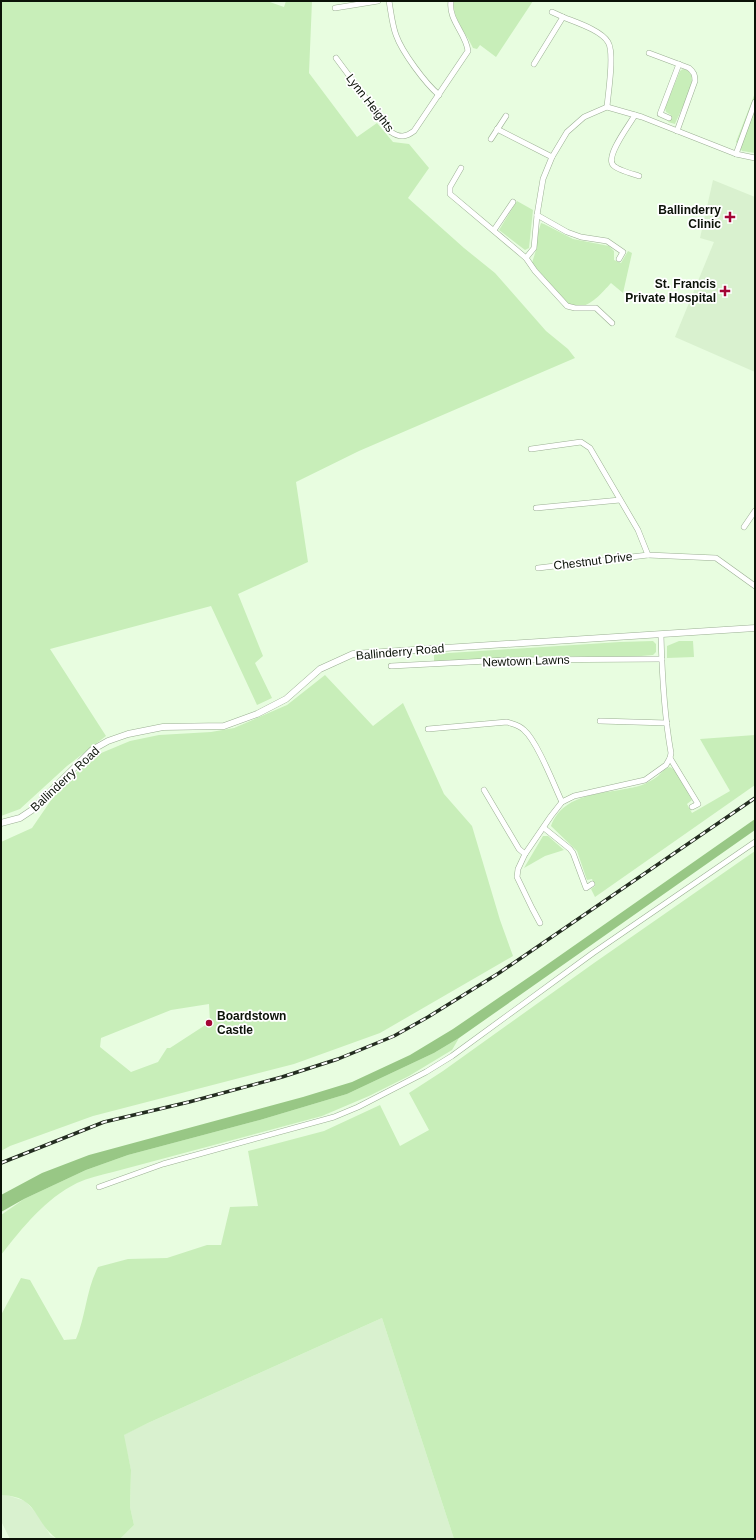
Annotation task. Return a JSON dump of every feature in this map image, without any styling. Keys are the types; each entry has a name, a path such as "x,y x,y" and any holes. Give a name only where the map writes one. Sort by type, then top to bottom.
{"street":[{"path":"335,8 378,1"},
{"path":"389,1 395,33 400,44 431,88 439,96"},
{"name":"Lynn Heights","path":"336,58 391,132 398,137 408,136 414,131 439,96 468,51 468,44 454,21 450,6 451,1"},
{"path":"552,12 598,32 608,42 611,55 607,107"},
{"path":"534,64 562,17"},
{"path":"649,53 689,68 693,71 695,76 695,81 677,130"},
{"path":"669,118 660,114 679,64"},
{"path":"736,154 755,102"},
{"path":"526,258 534,248 537,215 543,179 552,157 567,132 584,117 607,107 677,130 736,154 755,158"},
{"path":"635,115 613,152 612,163 614,167 639,176"},
{"path":"491,139 506,116"},
{"path":"497,129 552,157"},
{"path":"461,168 450,187 450,194 526,258 535,271 568,306 574,308 596,308 611,319"},
{"path":"494,230 513,202"},
{"path":"537,215 581,237 607,241 623,252 619,259"},
{"name":"Chestnut Drive","path":"531,449 581,442 590,448 638,530 648,555"},
{"path":"536,508 620,500"},
{"path":"744,527 755,511"},
{"name":"Chestnut Drive","path":"538,568 648,555 716,558 755,586"},
{"name":"Ballinderry Road","path":"1,823 20,818 32,810 92,750 108,741 128,734 163,727 224,726 257,714 286,699 320,669 353,654 755,628"},
{"path":"540,923 517,877 518,869 525,854 562,802 574,796 645,780 666,764 670,758 671,753 667,723 661,635"},
{"name":"Newtown Lawns","path":"391,666 507,660 662,659"},
{"path":"600,721 667,723"},
{"path":"428,729 507,722 516,725 524,730 535,746 562,802"},
{"path":"670,758 698,804 692,807"},
{"path":"484,790 519,849 525,854"},
{"path":"544,828 570,849 586,888 592,884"},
{"path":"99,1187 163,1164 334,1117 358,1107 426,1072 452,1056 593,953 755,842"}],"shaded area":[{"path":"1,1 267,1 284,7 286,1 312,1 309,73 357,137 377,123 393,142 409,144 429,168 408,198 464,248 495,273 546,331 568,349 575,358 359,451 296,482 308,562 238,594 263,656 255,663 272,698 257,705 211,606 50,649 106,736 67,766 20,809 1,816"},
{"path":"454,1 533,1 496,57 480,45 477,49 473,48 457,20"},
{"path":"683,69 690,73 692,80 688,95 675,124 668,122 671,115 666,112 665,108 680,71"},
{"path":"755,93 755,153 742,151 736,142"},
{"name":"St. Francis Private Hospital","path":"713,180 755,197 755,372 675,337 714,242 700,238"},
{"path":"517,201 533,210 529,248 525,250 499,230"},
{"path":"541,223 573,239 609,246 614,251 614,260 621,263 628,251 632,253 623,293 611,283 602,293 585,305 579,307 572,306 566,302 532,263"},
{"path":"653,641 656,644 656,652 653,655 630,657 559,656 434,662 434,654"},
{"path":"679,641 693,641 694,657 667,658 667,646"},
{"path":"325,675 373,726 403,703 444,794 472,826 500,920 513,956 380,1033 294,1064 93,1116 10,1146 1,1151 1,842 32,828 58,790 94,756 130,741 159,735 211,732 234,728 287,705","holes":["209,1004 210,1022 170,1048 167,1048 158,1062 131,1072 100,1047 101,1038 171,1010"]},
{"path":"755,735 755,785 595,897 591,889 595,886 592,879 587,880 577,851 551,826 558,814 567,805 578,799 590,795 642,785 670,767 675,770 692,800 687,804 692,813 730,791 700,739"},
{"path":"755,819 755,830 459,1038 434,1053 347,1094 260,1120 128,1155 86,1170 24,1199 1,1212 1,1195 42,1173 89,1155 303,1097 352,1082 410,1055 453,1029 535,973"},
{"path":"543,836 548,836 564,850 545,856 524,868"},
{"path":"755,851 755,1539 454,1539 382,1318 124,1435 131,1470 130,1507 134,1525 120,1539 57,1539 44,1526 35,1511 23,1500 1,1495 1,1315 21,1278 30,1280 64,1340 76,1339 91,1285 98,1267 128,1259 167,1258 207,1245 221,1245 230,1207 258,1206 248,1151 324,1131 380,1105 400,1146 429,1130 409,1093 443,1071 594,963"},
{"path":"459,1038 452,1050 409,1076 369,1096 322,1116 99,1175 77,1183 55,1197 35,1214 1,1255 1,1215 24,1199 86,1170 128,1155 260,1120 347,1094 434,1053"},
{"path":"382,1318 454,1539 120,1539 134,1525 130,1507 131,1470 123,1435"},
{"path":"1,1495 7,1495 25,1501 38,1515 50,1535 57,1539 10,1539 1,1521"}],"railway":[{"path":"1,1163 104,1122 189,1102 282,1077 338,1059 394,1036 428,1017 499,973 755,798"}],"place":[{"name":"Ballinderry Clinic","path":"730,217"},
{"name":"St. Francis Private Hospital","path":"725,291"},
{"name":"Boardstown Castle","path":"209,1023"}]}
